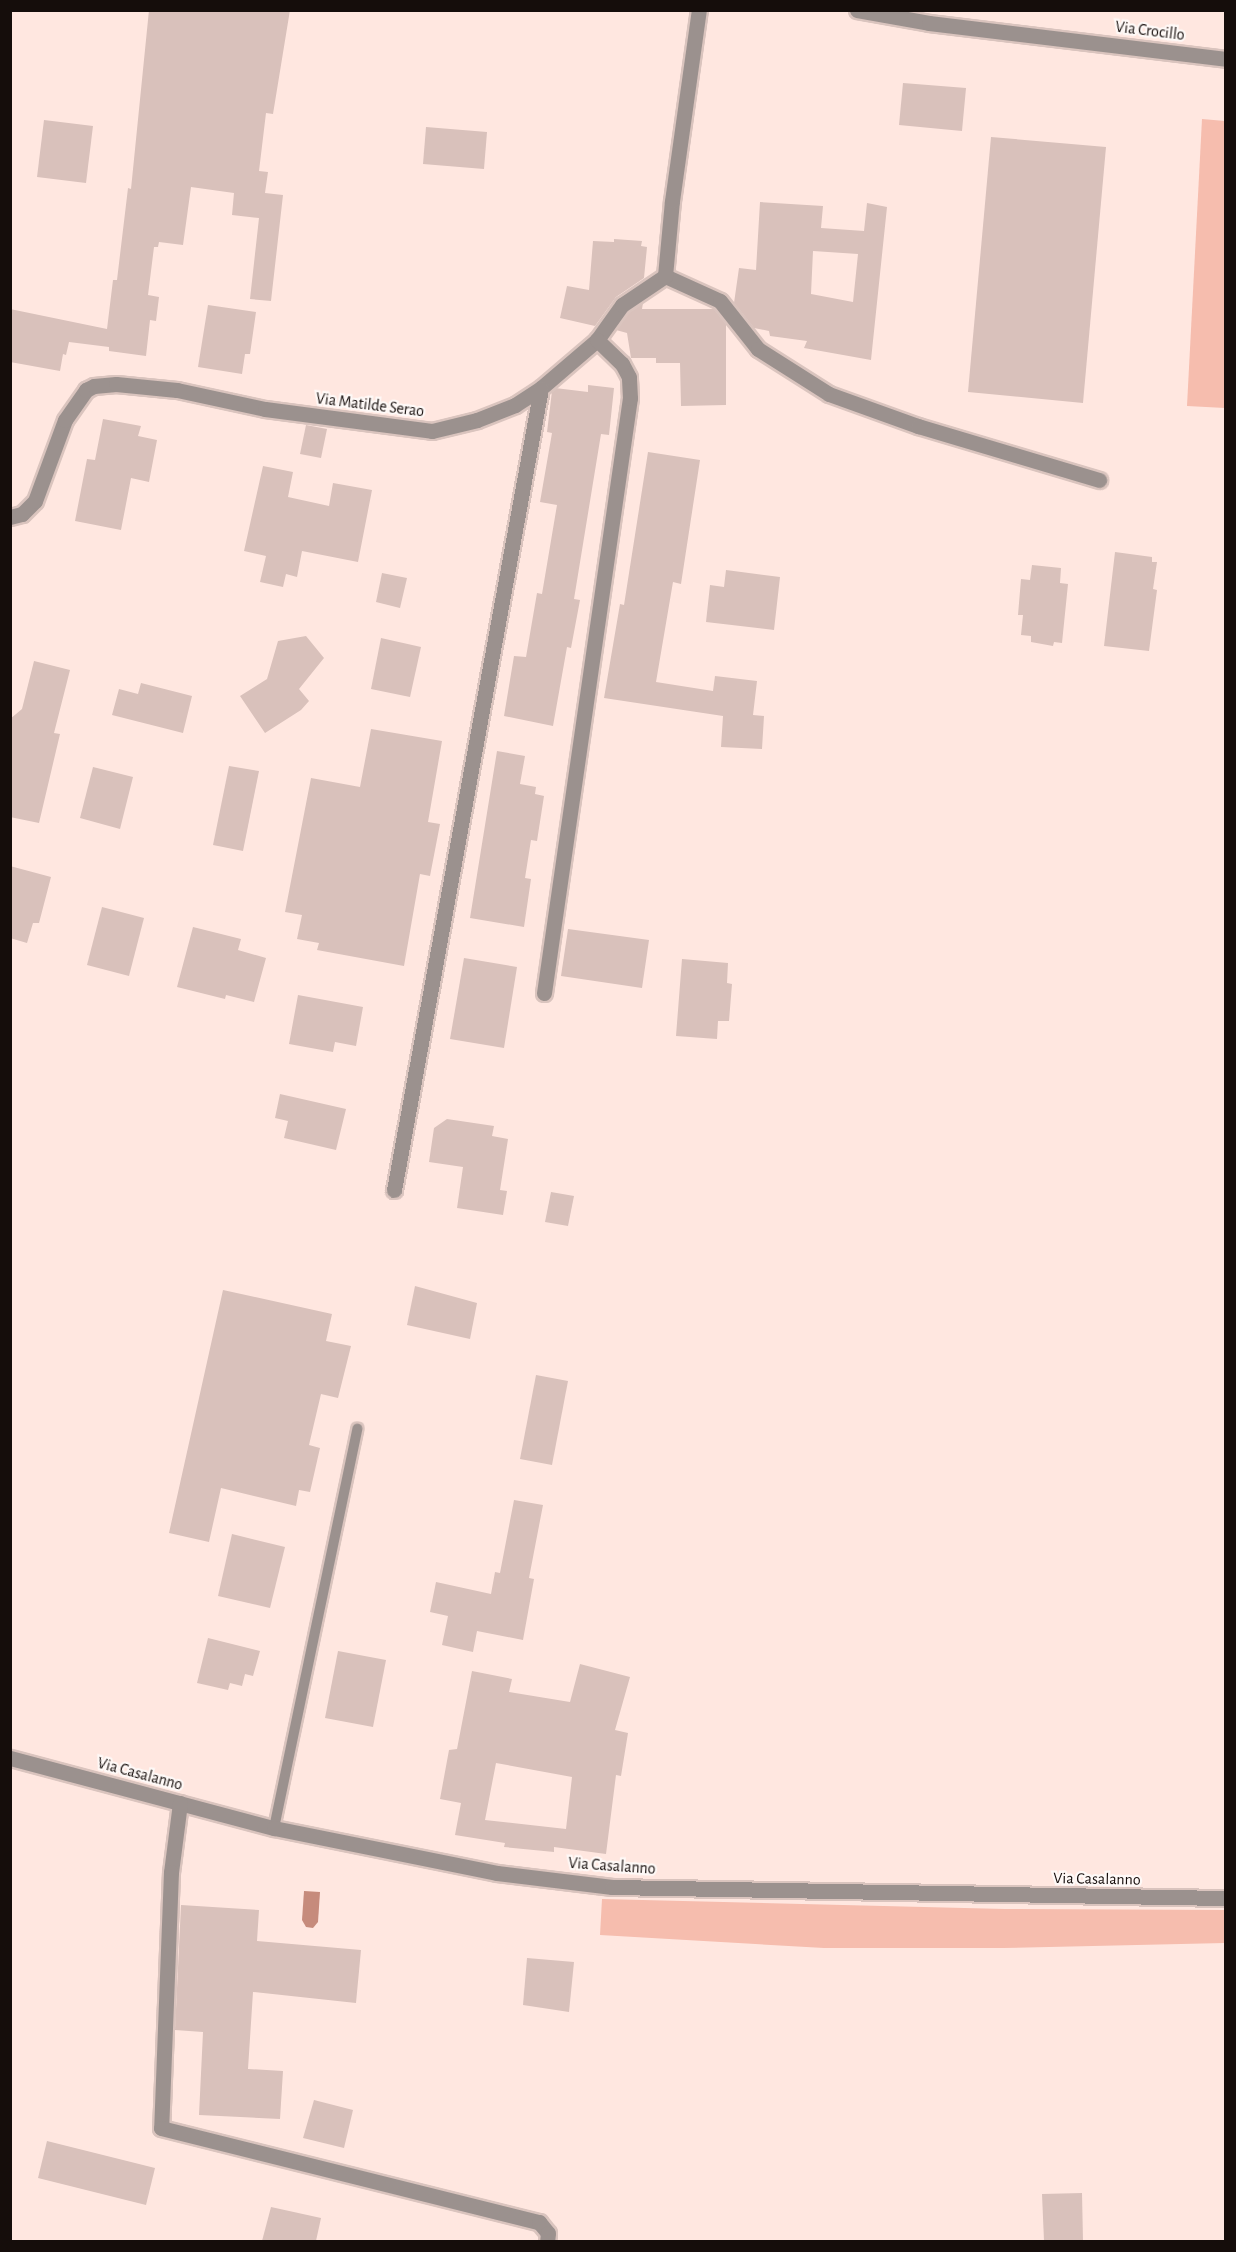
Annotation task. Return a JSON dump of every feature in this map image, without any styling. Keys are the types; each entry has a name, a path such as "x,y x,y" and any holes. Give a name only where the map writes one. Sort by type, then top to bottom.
{"street":[{"path":"699,10 672,201 665,276 720,301 758,349 829,394 918,426 1099,480"},
{"name":"Via Crocillo","path":"857,10 929,22 1226,58"},
{"name":"Via Matilde Serao","path":"10,517 22,514 34,501 65,420 86,390 94,386 116,384 177,390 265,409 432,431 477,420 515,405 541,388 597,340 622,306 665,276"},
{"path":"544,993 630,399 629,378 622,364 597,340"},
{"path":"394,1190 541,388"},
{"name":"Via Casalanno","path":"10,1758 274,1828 497,1873 612,1887 1226,1898"},
{"path":"180,1803 171,1872 161,2128 538,2222 548,2233 547,2241"}],"lane":[{"path":"274,1828 357,1429"}],"shaded area":[{"path":"1202,119 1225,121 1225,408 1187,406"},
{"path":"304,1891 320,1892 318,1922 313,1928 306,1927 302,1920"},
{"path":"602,1899 1005,1909 1225,1910 1225,1943 1003,1948 824,1948 600,1935"}],"building":[{"path":"149,10 290,10 273,114 266,113 259,171 268,172 265,193 283,195 271,301 250,299 259,218 232,215 234,193 191,187 183,245 159,242 158,247 154,247 148,295 159,297 156,321 150,320 146,356 109,351 109,347 69,342 66,355 63,354 60,371 10,362 10,309 107,329 113,280 117,280 128,188 131,189"},
{"path":"903,83 966,88 962,131 899,125"},
{"path":"44,120 93,126 86,183 37,177"},
{"path":"426,127 487,132 484,169 423,164"},
{"path":"991,137 1106,147 1083,403 968,392"},
{"path":"760,202 823,206 821,228 864,231 867,203 887,207 871,360 804,348 807,341 770,336 769,331 754,328 734,303 739,268 756,270","holes":["813,251 858,254 853,302 811,294"]},
{"path":"614,239 642,241 641,246 647,247 644,278 616,297 595,326 560,318 567,286 589,290 593,241 614,242"},
{"path":"643,303 642,309 714,309 726,324 726,405 681,406 680,363 656,363 656,358 631,358 627,333 616,330 629,312"},
{"path":"208,305 256,312 250,354 245,354 242,374 198,367"},
{"path":"588,385 614,388 609,435 601,434 574,599 580,600 571,648 567,647 553,726 504,716 514,656 526,657 537,593 542,594 557,505 540,502 552,433 547,432 552,391 555,388 588,392"},
{"path":"103,419 141,426 138,436 157,440 149,482 131,478 121,530 75,521 87,459 95,460"},
{"path":"306,425 327,429 321,458 300,454"},
{"path":"648,452 700,460 681,584 673,582 656,682 713,691 715,676 757,681 753,715 764,716 762,749 721,747 723,716 604,698 620,604 624,605"},
{"path":"263,466 293,472 288,497 329,506 333,483 372,490 358,562 302,551 297,577 286,574 283,587 260,582 266,556 244,551"},
{"path":"1115,552 1152,557 1152,562 1157,562 1153,589 1157,590 1149,651 1104,646"},
{"path":"1032,565 1061,568 1060,583 1068,584 1062,643 1054,642 1053,646 1031,642 1031,636 1021,635 1023,615 1018,615 1021,579 1030,580"},
{"path":"726,570 780,577 774,630 706,622 710,585 724,587"},
{"path":"382,573 407,578 400,608 376,602"},
{"path":"306,636 324,658 299,689 309,701 301,710 265,733 240,696 267,679 278,641"},
{"path":"381,638 421,647 410,697 371,689"},
{"path":"34,661 70,670 54,733 60,734 39,823 10,817 10,719 22,709"},
{"path":"141,683 192,696 183,733 112,715 119,689 138,694"},
{"path":"371,729 442,741 428,822 440,824 430,876 420,874 404,966 317,950 319,943 297,939 302,915 285,912 311,778 360,787"},
{"path":"497,751 525,756 520,784 536,787 535,794 544,796 537,841 531,840 525,878 531,879 524,927 470,918"},
{"path":"229,766 259,771 243,851 213,845"},
{"path":"93,767 133,777 120,829 80,818"},
{"path":"10,866 51,877 39,923 33,923 27,943 10,938"},
{"path":"102,907 144,918 129,976 87,965"},
{"path":"193,927 241,939 238,950 266,958 254,1002 226,995 225,999 177,987"},
{"path":"568,929 649,940 642,988 561,976"},
{"path":"464,958 517,967 504,1048 450,1039"},
{"path":"682,959 728,963 727,983 732,984 729,1021 718,1021 717,1039 676,1036"},
{"path":"298,995 363,1007 356,1046 335,1042 333,1052 289,1044"},
{"path":"280,1094 346,1109 336,1150 284,1138 288,1121 275,1118"},
{"path":"447,1119 494,1126 492,1136 508,1139 500,1190 507,1191 503,1215 457,1208 463,1167 429,1162 434,1128"},
{"path":"551,1192 574,1196 568,1226 545,1222"},
{"path":"415,1286 477,1303 470,1339 407,1325"},
{"path":"223,1290 332,1314 326,1341 351,1346 338,1398 321,1394 309,1445 320,1448 310,1492 299,1490 296,1506 221,1488 209,1542 169,1533"},
{"path":"536,1375 568,1381 552,1465 520,1459"},
{"path":"514,1500 543,1505 529,1578 534,1579 523,1640 477,1631 473,1652 442,1645 448,1616 430,1612 436,1582 491,1594 495,1572 500,1573"},
{"path":"232,1534 285,1547 270,1608 218,1596"},
{"path":"208,1638 260,1651 253,1676 245,1674 242,1686 230,1683 228,1690 197,1683"},
{"path":"338,1651 386,1660 373,1727 325,1718"},
{"path":"580,1664 630,1677 615,1730 628,1733 621,1776 616,1775 606,1854 554,1847 554,1852 504,1847 505,1843 455,1835 461,1803 440,1799 449,1750 457,1749 472,1671 512,1679 509,1692 570,1702","holes":["496,1763 572,1777 566,1829 485,1820"]},
{"path":"181,1905 259,1910 257,1941 361,1950 356,2003 253,1992 248,2069 283,2071 280,2119 199,2115 203,2032 175,2030"},
{"path":"527,1958 574,1962 569,2012 523,2005"},
{"path":"314,2100 353,2110 344,2148 303,2138"},
{"path":"47,2141 155,2168 146,2205 38,2178"},
{"path":"1082,2193 1083,2241 1044,2241 1042,2194"},
{"path":"271,2207 321,2218 316,2241 262,2241"}]}
